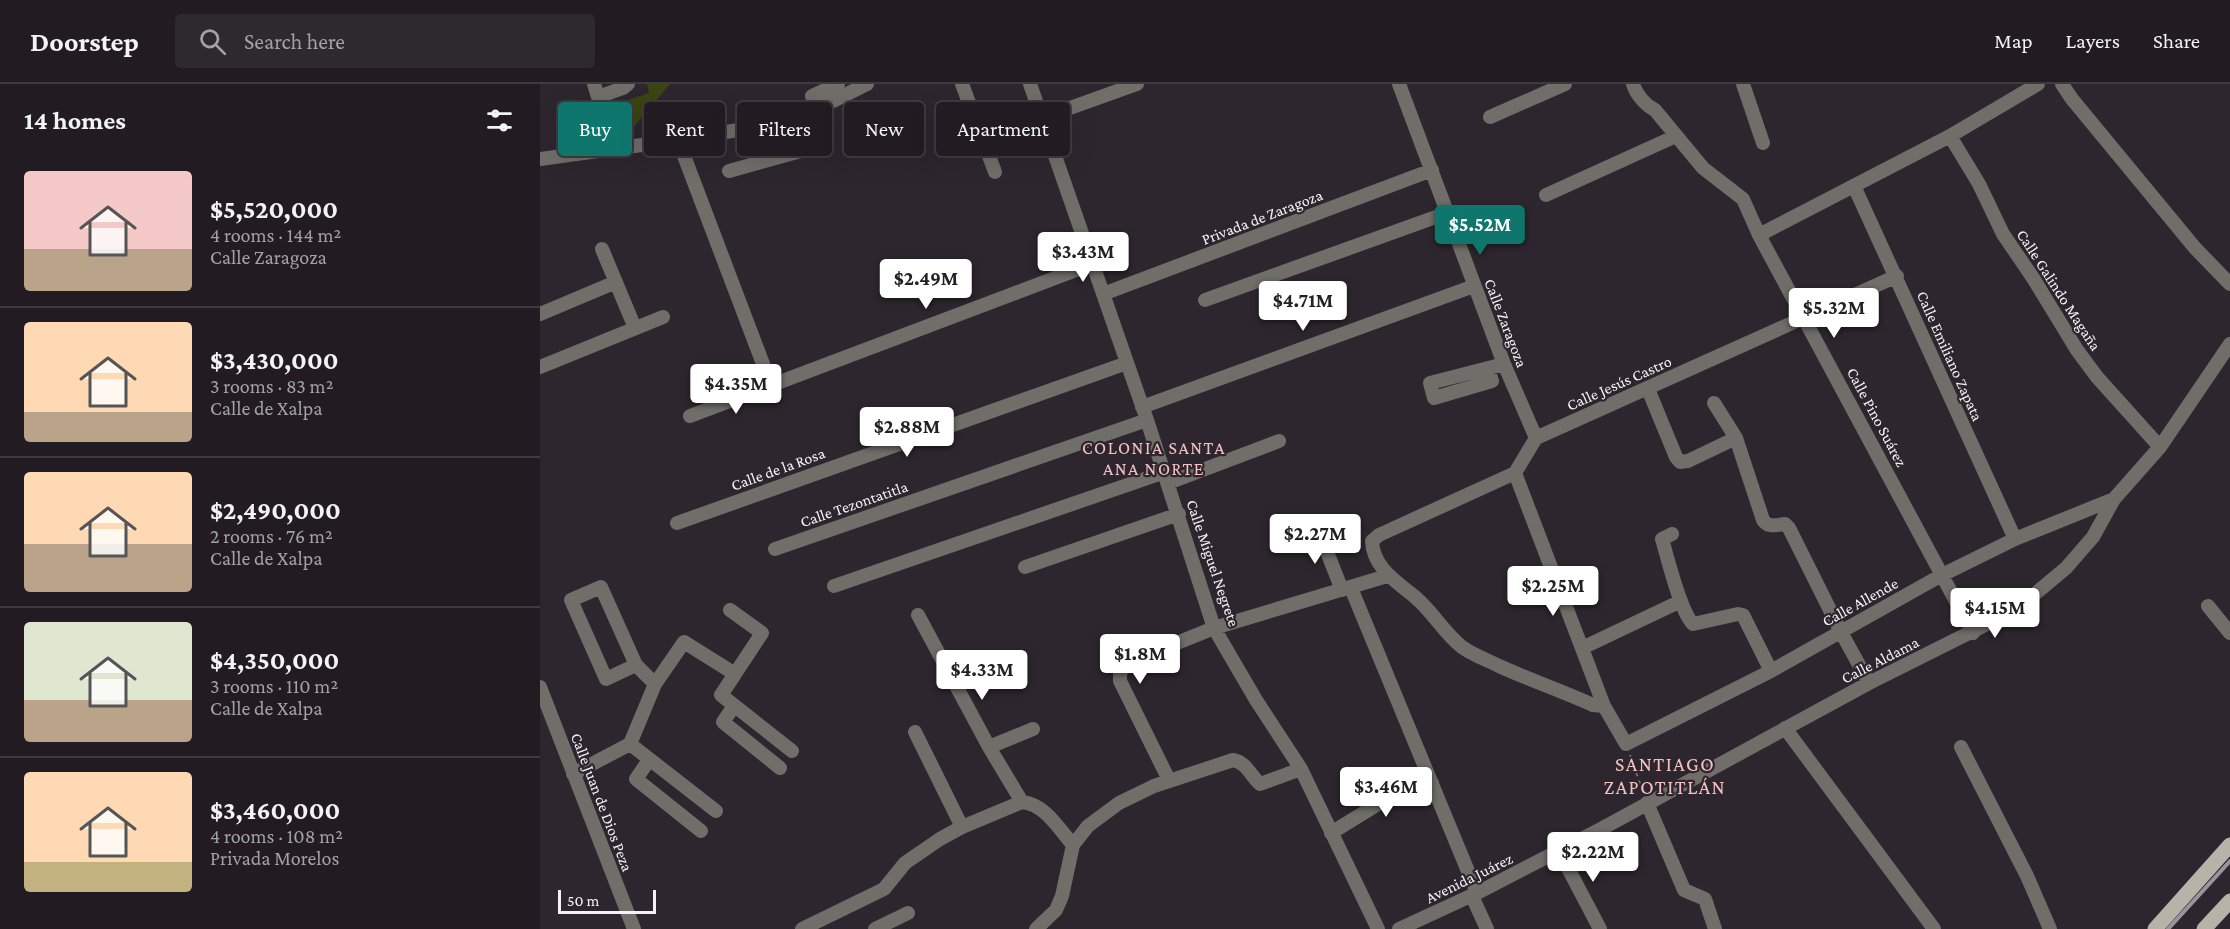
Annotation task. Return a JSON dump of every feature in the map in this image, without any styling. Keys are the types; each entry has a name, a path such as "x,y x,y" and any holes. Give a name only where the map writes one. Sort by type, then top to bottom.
{"main road":[{"path":"2155,929 2230,845"},
{"path":"2204,929 2230,901"}],"street":[{"path":"596,91 623,88 628,84"},
{"path":"812,96 838,84"},
{"path":"831,102 867,84"},
{"path":"962,84 995,171"},
{"name":"Calle Miguel Negrete","path":"1030,84 1036,102"},
{"path":"1070,108 1137,84"},
{"name":"Calle Zaragoza","path":"1399,84 1504,364 1536,438"},
{"path":"1490,117 1565,84"},
{"name":"Calle Pino Suárez","path":"1633,84 1649,107 1655,110 1703,168 1743,199 1759,235 1973,633"},
{"path":"1743,84 1763,143"},
{"path":"1759,235 1950,136 2038,84"},
{"path":"2062,84 2195,248 2230,284"},
{"path":"1546,195 1676,136"},
{"name":"Calle Galindo Magaña","path":"1950,136 1979,184 2003,234 2077,350 2097,377 2160,447"},
{"path":"540,159 562,156"},
{"path":"684,156 771,385"},
{"path":"729,171 783,156"},
{"name":"Calle Miguel Negrete","path":"1055,156 1179,514 1214,628 1256,700 1301,769 1377,929"},
{"name":"Privada de Zaragoza","path":"1103,294 1432,170"},
{"name":"Calle Emiliano Zapata","path":"1854,186 2015,539"},
{"path":"1205,300 1447,213"},
{"path":"602,249 635,328"},
{"path":"690,416 1092,264"},
{"name":"Calle Jesús Castro","path":"1536,438 1806,319 1896,276"},
{"path":"540,314 616,282"},
{"path":"1142,407 1474,286"},
{"path":"540,367 663,317"},
{"name":"Calle Aldama","path":"1647,803 1869,683 2017,609 2066,568 2093,537 2114,499 2160,447 2230,344"},
{"name":"Calle de la Rosa","path":"677,523 1127,363"},
{"path":"1488,368 1504,364"},
{"path":"1648,388 1676,458 1680,462 1688,461 1736,438"},
{"path":"1714,403 1736,438 1763,520 1770,526 1785,524 1789,528 1869,683"},
{"name":"Calle Tezontatitla","path":"776,549 1147,420"},
{"path":"1536,438 1515,473 1379,535 1372,541 1372,548 1387,576 1417,598 1452,640 1465,650 1593,705 1604,706"},
{"path":"834,586 1279,441"},
{"path":"1515,473 1604,706 1626,744"},
{"name":"Calle Allende","path":"1626,744 1771,671 1942,575 2015,539 2114,499"},
{"path":"1025,567 1179,514"},
{"path":"1318,529 1347,589 1432,783 1487,929"},
{"path":"1672,534 1662,539 1689,621 1693,624 1737,614 1743,615 1771,671"},
{"path":"1169,780 1120,681 1120,672 1130,662 1214,628 1387,576"},
{"path":"636,665 606,679 571,600 601,587 636,665 655,684"},
{"path":"1582,648 1681,601"},
{"path":"2208,606 2230,633"},
{"path":"730,610 762,633 721,696 792,751"},
{"path":"918,615 989,747 1022,802"},
{"path":"573,774 630,744 655,684 684,642 735,674"},
{"name":"Calle Juan de Dios Peza","path":"540,687 634,929"},
{"path":"734,706 723,722 780,768"},
{"path":"1785,728 1934,929"},
{"path":"989,747 1033,729"},
{"path":"915,732 962,827"},
{"path":"630,744 716,811"},
{"path":"1961,747 2027,876 2050,929"},
{"path":"649,760 636,779 701,831"},
{"path":"1036,929 1056,910 1062,896 1073,844 1088,826 1119,803 1169,780 1233,760 1239,760 1245,765 1260,784 1301,769"},
{"path":"1331,833 1378,804 1432,783"},
{"path":"802,929 884,889 905,862 962,827 1022,802 1041,808 1073,844"},
{"path":"1647,803 1684,890 1705,899 1715,929"},
{"name":"Avenida Juárez","path":"1399,929 1474,895 1647,803"},
{"path":"1559,851 1600,929"},
{"path":"875,929 908,913"}],"path":[{"path":"1626,744 1647,803"}],"green space":[{"path":"647,84 670,84 655,102 644,102 644,115 632,129 632,102 621,102 649,93"}],"railway":[{"path":"2168,929 2230,861"}],"district":[{"name":"COLONIA SANTA ANA NORTE","path":"1154,458"},
{"name":"SANTIAGO ZAPOTITLÁN","path":"1665,776"}]}
